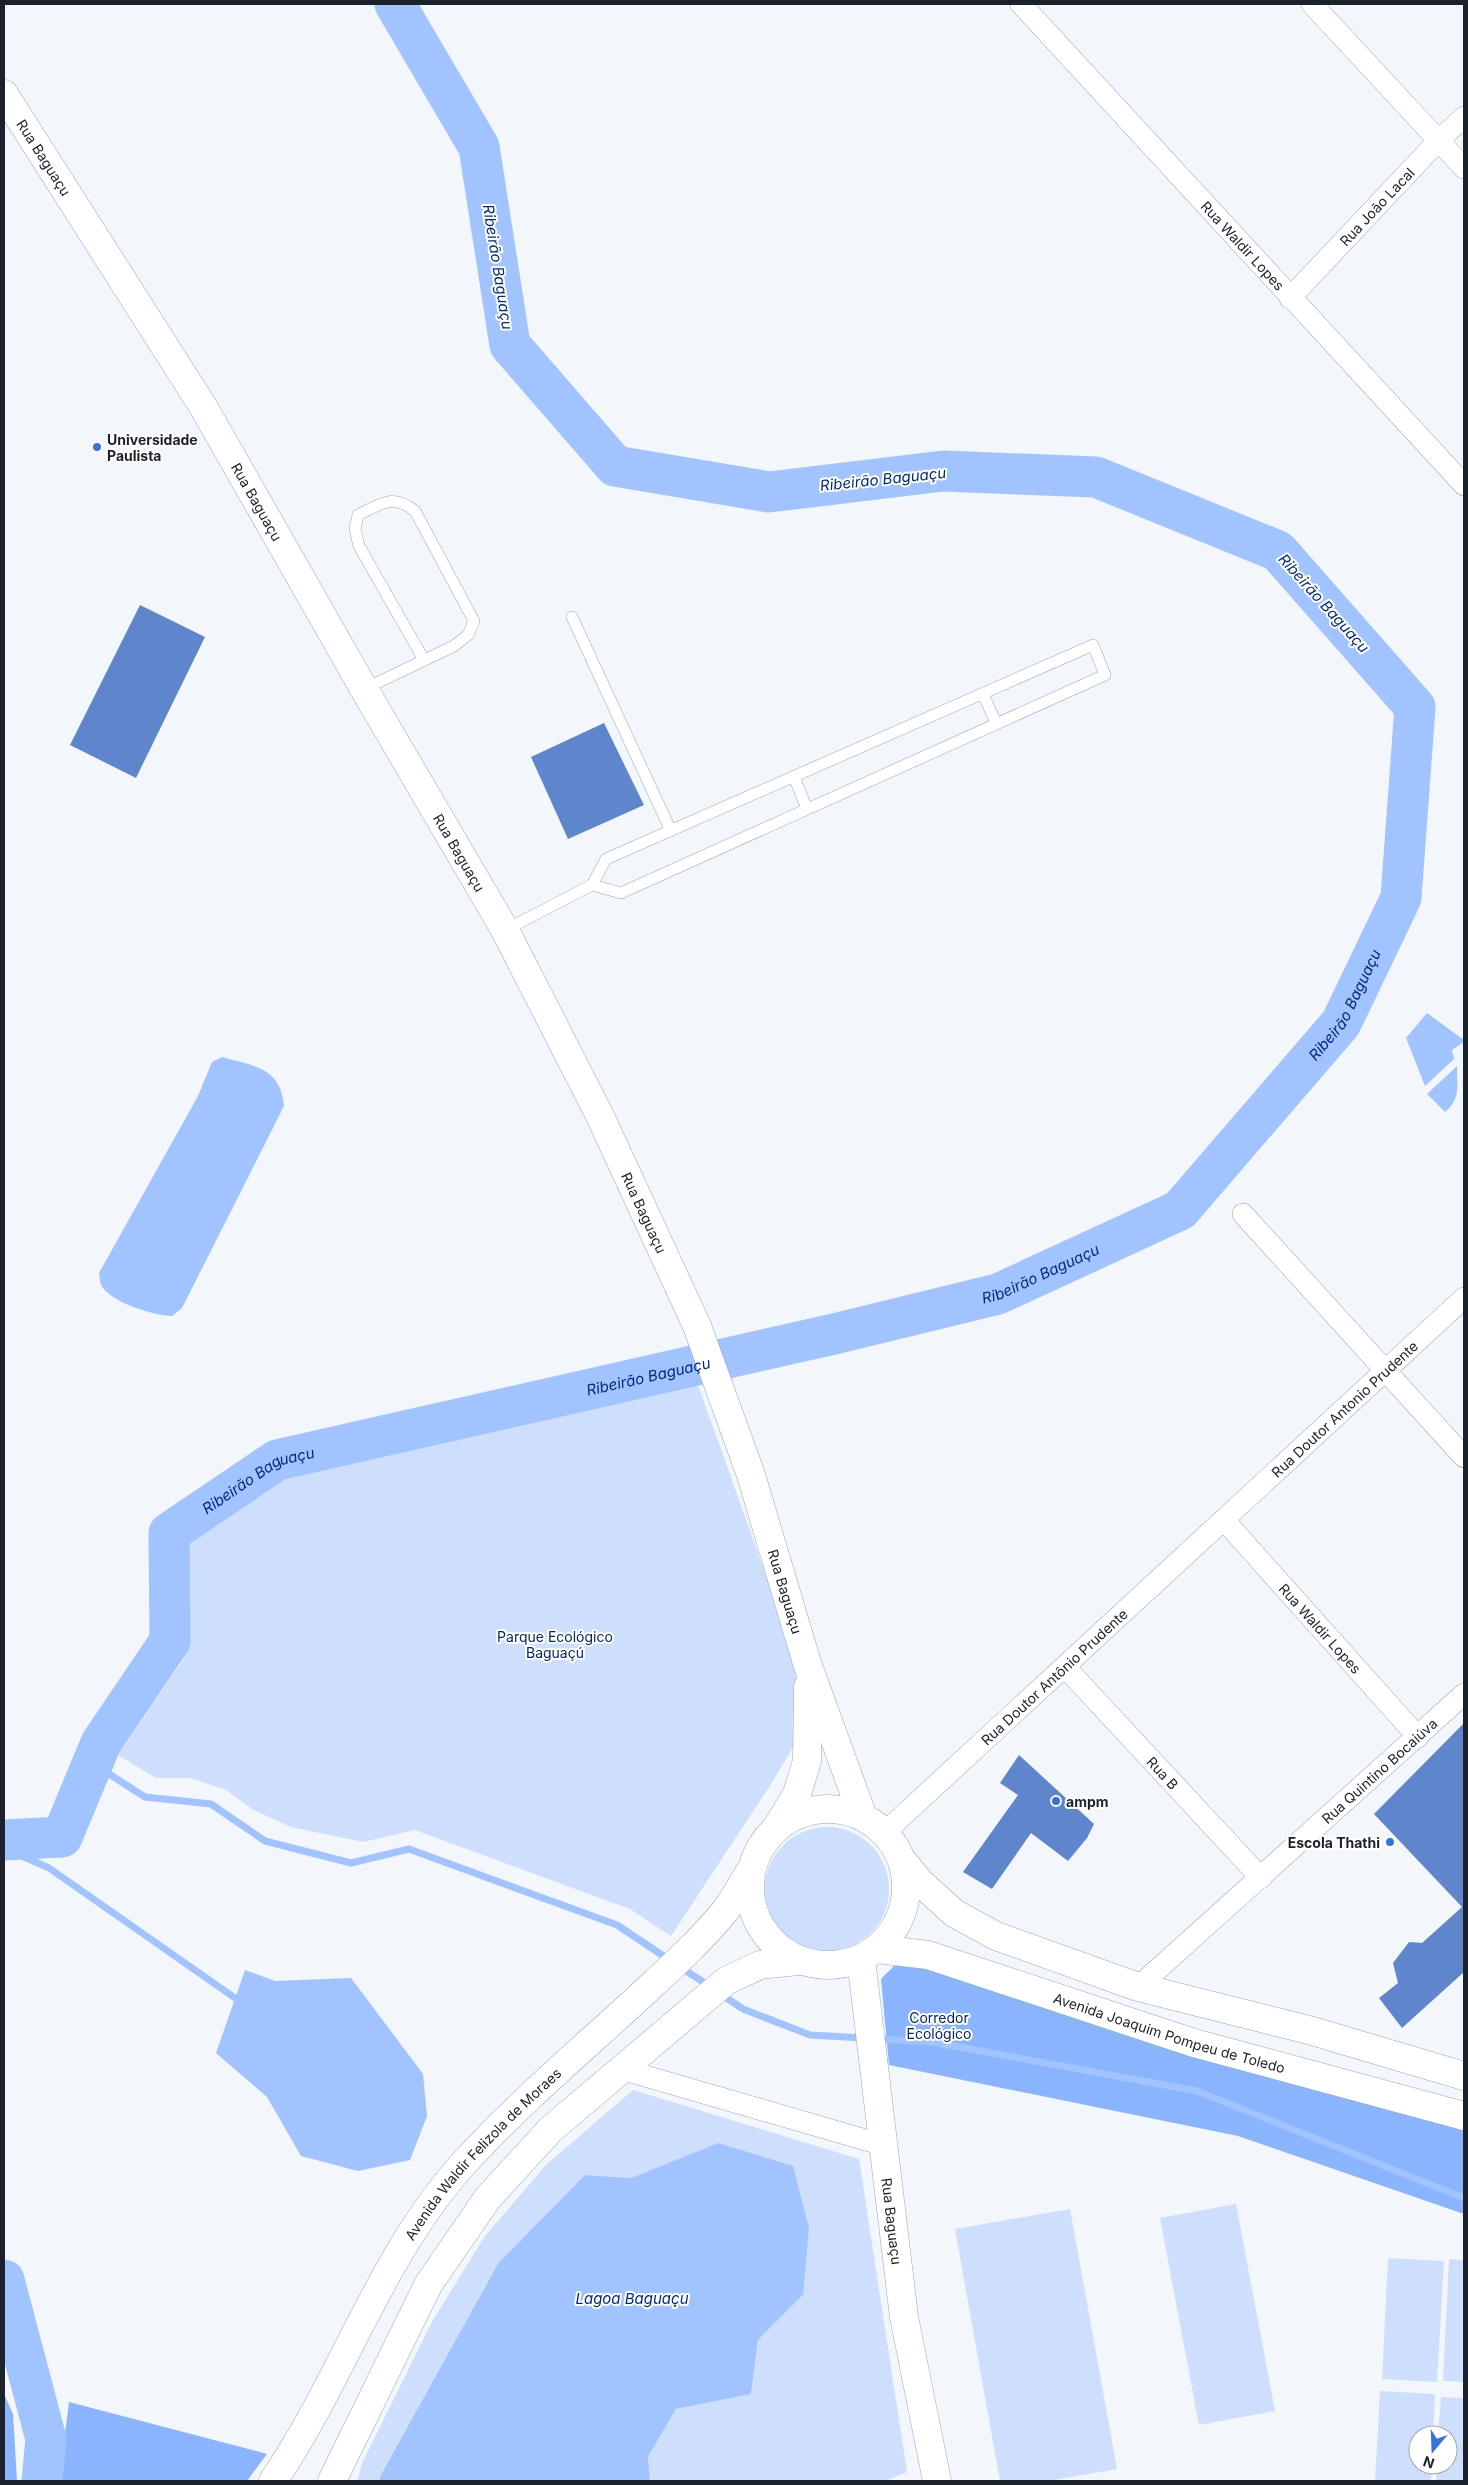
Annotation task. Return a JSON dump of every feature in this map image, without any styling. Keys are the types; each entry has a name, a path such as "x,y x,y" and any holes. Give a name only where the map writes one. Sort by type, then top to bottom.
{"main road":[{"name":"Rua Baguaçu","path":"4,94 204,408 504,930 600,1116 697,1326 751,1475 807,1663"},
{"path":"807,1663 863,1817"},
{"path":"798,1961 775,1946 758,1925 749,1899 750,1871 760,1847 776,1828 797,1794 807,1761 810,1705 807,1663"},
{"path":"776,1828 796,1815 818,1809 841,1810 863,1817 884,1833 920,1882 954,1913 996,1936 1138,1987 1309,2030 1464,2076"},
{"path":"332,2481 428,2285 487,2199 550,2130 726,1981 760,1965 798,1961 830,1966 869,1954 894,1932 904,1909 907,1885 902,1860"},
{"name":"Avenida Waldir Felizola de Moraes","path":"275,2481 311,2418 379,2287 420,2220 464,2163 531,2097 689,1952 726,1910 750,1871"},
{"name":"Rua Baguaçu","path":"869,1954 866,2002 904,2318 937,2481"},
{"name":"Avenida Joaquim Pompeu de Toledo","path":"869,1954 928,1955 1194,2043 1464,2116"}],"street":[{"name":"Rua Waldir Lopes","path":"1021,4 1464,485"},
{"path":"1312,4 1464,168"},
{"name":"Rua João Lacal","path":"1290,298 1439,140 1464,117"},
{"path":"1243,1214 1464,1457"},
{"name":"Rua Doutor Antonio Prudente","path":"1224,1520 1464,1298"},
{"name":"Rua Waldir Lopes","path":"1224,1520 1418,1737"},
{"name":"Rua Doutor Antônio Prudente","path":"884,1833 1224,1520"},
{"name":"Rua B","path":"1064,1667 1261,1878"},
{"name":"Rua Quintino Bocaiúva","path":"1138,1987 1464,1694"},
{"path":"621,2070 883,2145"}],"lane":[{"path":"364,689 454,646 468,634 474,621 415,511 404,502 385,502 358,515 355,529 359,546 424,660"},
{"path":"572,617 671,830"},
{"path":"504,930 592,886 606,859 1093,645 1105,675 996,722 621,893 592,886"},
{"path":"983,694 996,722"},
{"path":"794,777 807,809"}],"green space":[{"name":"Parque Ecológico Baguaçú","path":"698,1385 794,1654 799,1737 773,1781 671,1936 630,1909 415,1830 363,1842 291,1827 252,1809 226,1790 191,1778 156,1778 118,1755 185,1657 187,1538 285,1476"},
{"path":"827,1827 851,1832 871,1845 884,1865 889,1889 884,1913 871,1933 851,1946 827,1951 803,1946 783,1933 770,1913 765,1889 770,1865 783,1845 803,1832"},
{"name":"Corredor Ecológico","path":"899,1961 1193,2051 1464,2121 1464,2214 1238,2136 889,2065 881,1979"},
{"path":"633,2090 859,2159 907,2472 885,2481 650,2481 648,2457 676,2409 751,2394 758,2340 803,2295 718,2143 631,2178 585,2175 499,2262 380,2475 380,2481 357,2481 363,2461 433,2320 485,2236 546,2165"},
{"path":"1236,2204 1275,2411 1199,2425 1160,2218"},
{"path":"1070,2209 1117,2469 1048,2481 1000,2481 955,2229"},
{"path":"1388,2258 1444,2261 1437,2382 1382,2379"},
{"path":"1449,2259 1464,2260 1464,2382 1443,2381"},
{"path":"1380,2391 1435,2394 1433,2425 1408,2425 1408,2475 1431,2475 1431,2481 1375,2481"},
{"path":"4,2394 13,2414 17,2481 4,2481"},
{"path":"1441,2397 1464,2398 1464,2481 1436,2481 1436,2475 1458,2475 1458,2425 1439,2425"},
{"path":"69,2402 267,2454 247,2481 59,2481"}],"water":[{"path":"1427,1013 1464,1040 1464,1042 1452,1050 1454,1059 1425,1086 1406,1038"},
{"path":"222,1057 264,1070 277,1083 282,1093 284,1106 182,1308 172,1316 135,1308 109,1294 102,1287 99,1273 198,1096 212,1062"},
{"path":"1457,1066 1456,1097 1445,1112 1427,1094"},
{"path":"245,1970 275,1981 351,1978 423,2074 427,2116 410,2160 358,2171 301,2156 267,2097 216,2053"},
{"name":"Lagoa Baguaçu","path":"718,2143 793,2166 809,2228 803,2295 758,2340 751,2394 676,2409 648,2457 650,2481 380,2481 380,2476 499,2262 585,2175 631,2178"}],"building":[{"path":"140,605 205,637 136,778 70,745"},
{"path":"604,723 644,805 568,839 531,757"},
{"path":"1464,1723 1464,1972 1402,2028 1379,1998 1398,1983 1393,1963 1409,1942 1422,1943 1462,1907 1374,1814"},
{"path":"1019,1755 1094,1824 1087,1838 1068,1861 1031,1833 992,1889 963,1872 1018,1795 1000,1783"}],"waterway":[{"name":"Ribeirão Baguaçu","path":"4,1840 62,1837 101,1743 170,1641 169,1533 277,1460 834,1334 998,1294 1180,1210 1341,1023 1401,898 1415,707 1278,551 1096,477 943,471 769,492 615,466 510,345 479,147 395,4"},
{"path":"92,1763 145,1797 211,1804 265,1841 351,1863 409,1849 617,1925 671,1961"},
{"path":"4,1848 49,1868 235,1998"},
{"path":"680,1967 711,1987"},
{"path":"719,1993 743,2009 810,2035 864,2038"},
{"path":"877,2039 932,2042 1197,2091 1464,2198"},
{"name":"Ribeirão Baguaçu","path":"4,2280 46,2439 42,2481"}],"place":[{"name":"Universidade Paulista","path":"97,447"},
{"name":"ampm","path":"1056,1801"},
{"name":"Escola Thathi","path":"1390,1842"}]}
